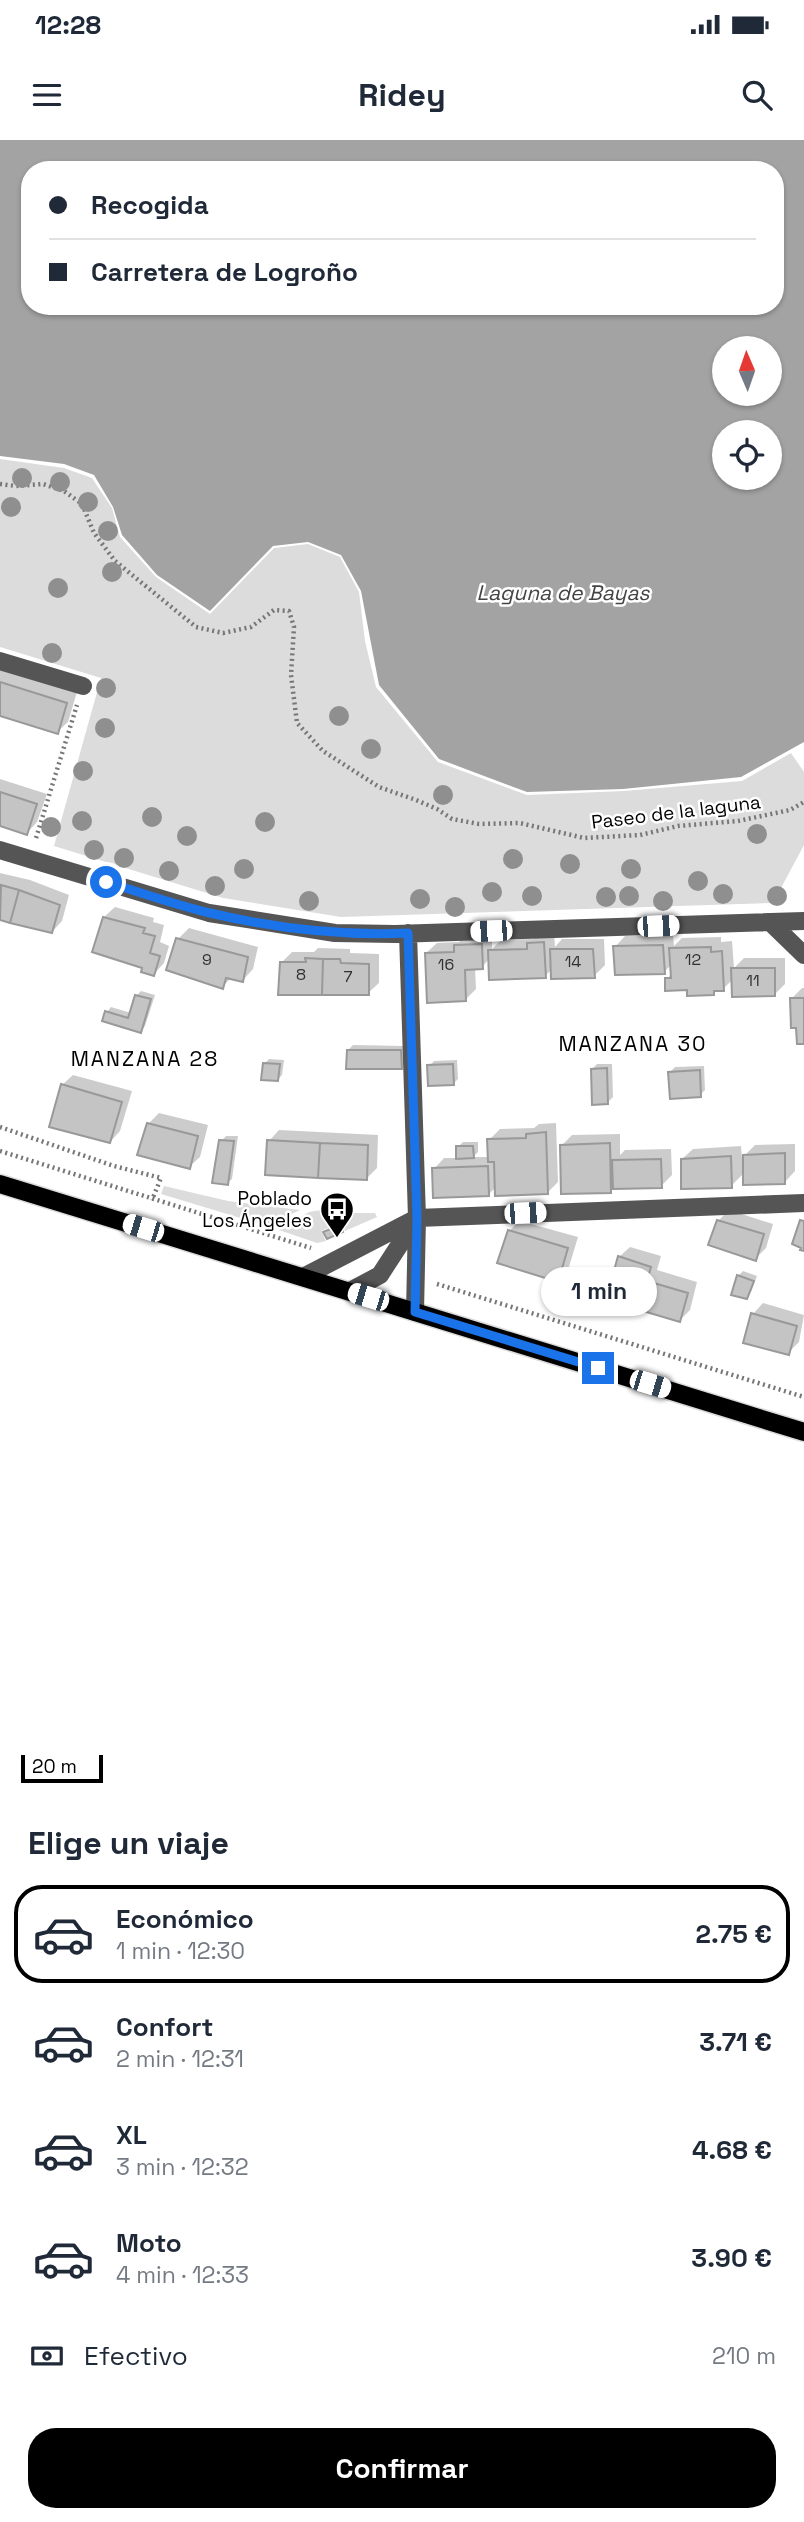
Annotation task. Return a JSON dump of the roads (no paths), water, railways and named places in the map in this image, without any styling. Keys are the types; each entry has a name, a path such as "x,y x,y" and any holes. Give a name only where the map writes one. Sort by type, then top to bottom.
{"main road":[{"path":"0,1184 804,1432"}],"street":[{"path":"0,661 83,686"},
{"path":"0,850 209,913 335,933 804,921"},
{"path":"770,922 804,955"},
{"path":"408,933 417,1218 415,1312"},
{"path":"303,1278 417,1218 804,1203"},
{"path":"350,1292 380,1275 417,1218"}],"water":[{"name":"Laguna de Bayas","path":"0,140 804,140 804,742 741,777 623,789 527,792 439,759 379,685 361,591 341,555 308,542 273,546 210,611 157,575 122,535 113,507 94,475 64,464 0,456"}],"place":[{"name":"Poblado Los Ángeles","path":"337,1239"}],"district":[{"name":"MANZANA 30","path":"633,1043"},
{"name":"MANZANA 28","path":"145,1058"}]}
